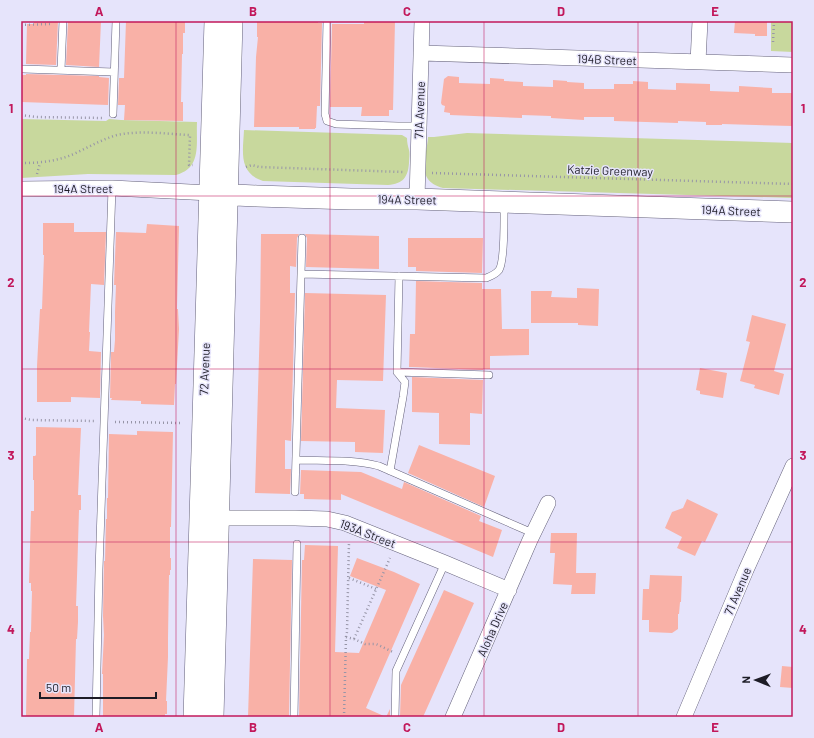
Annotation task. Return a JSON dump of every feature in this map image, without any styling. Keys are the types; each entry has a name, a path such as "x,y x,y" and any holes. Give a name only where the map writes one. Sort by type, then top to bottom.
{"main road":[{"name":"72 Avenue","path":"213,717 218,518 218,194 215,21"},
{"name":"72 Avenue","path":"194,717 196,629 218,194 232,21"},
{"name":"194A Street","path":"218,194 351,199 417,199 793,212"},
{"path":"196,629 206,666 204,717"}],"street":[{"name":"71A Avenue","path":"417,199 422,21"},
{"path":"698,62 700,21"},
{"name":"194B Street","path":"421,53 793,65"},
{"name":"194A Street","path":"21,188 112,188 218,194"},
{"name":"71 Avenue","path":"684,717 746,570 793,466"},
{"name":"Aloha Drive","path":"453,717 530,540 548,503"},
{"name":"193A Street","path":"218,518 295,518 345,523 509,590"}],"lane":[{"path":"110,116 114,72 116,21"},
{"path":"327,21 325,114 327,121 336,124 419,126"},
{"path":"61,70 62,22"},
{"path":"23,69 114,72"},
{"path":"96,717 99,570 112,188"},
{"path":"301,274 486,278 494,275 500,268 502,259 504,202"},
{"path":"295,492 302,238"},
{"path":"390,471 404,397 405,382 398,372 399,276"},
{"path":"398,372 489,376"},
{"path":"296,460 368,463 378,466 521,528 528,532 530,535 530,540"},
{"path":"294,717 296,544"},
{"path":"395,717 396,671 445,563"}],"path":[{"path":"773,42 774,21"},
{"path":"21,25 62,22"},
{"path":"21,115 36,117 110,116"},
{"path":"21,163 40,163 64,158 106,138 136,133 190,135 190,165"},
{"path":"36,176 40,163"},
{"path":"246,167 407,172"},
{"name":"Katzie Greenway","path":"426,173 793,184"},
{"path":"344,717 349,542"},
{"path":"354,639 390,558"},
{"path":"349,578 376,588"},
{"path":"346,637 365,644 376,644 403,656"}],"green space":[{"path":"771,21 793,21 793,52 771,51"},
{"path":"21,119 106,121 109,119 197,122 196,154 190,167 184,172 176,175 88,174 21,178"},
{"path":"244,130 402,135 407,138 409,152 409,163 406,176 397,183 388,185 263,181 249,173 246,167 243,153"},
{"path":"467,133 793,143 793,198 443,188 434,184 425,174 424,167 428,137"}],"building":[{"path":"34,21 58,21 56,65 26,64 27,24 34,24"},
{"path":"68,21 101,21 99,67 66,65"},
{"path":"126,21 185,21 185,33 183,33 181,102 183,102 183,121 124,120 125,105 118,105 119,78 124,78"},
{"path":"257,21 318,21 318,23 322,23 320,106 317,106 315,129 299,129 299,127 254,127 258,37"},
{"path":"364,21 395,21 393,110 389,110 389,116 361,116 362,107 330,107 332,24 364,24"},
{"path":"735,21 767,21 767,36 734,33"},
{"path":"21,75 99,76 109,78 108,105 21,102"},
{"path":"448,76 459,77 459,83 490,84 490,78 504,79 504,81 523,82 523,86 553,87 553,80 567,81 584,83 584,89 614,89 614,84 633,84 633,81 648,82 648,89 676,90 676,83 710,84 710,91 739,92 739,86 772,88 772,93 793,93 793,126 706,125 706,122 678,121 678,123 614,121 614,117 584,117 584,120 551,118 551,116 522,115 522,118 450,115 450,113 444,112 445,106 441,103 444,79"},
{"path":"43,223 74,223 74,232 106,232 104,285 91,284 89,332 89,351 101,352 100,398 71,397 71,402 37,402 37,366 40,309 42,309 44,255"},
{"path":"147,224 179,226 177,309 179,329 174,405 141,404 141,401 111,400 112,398 110,398 111,352 114,352 115,340 116,285 114,285 116,232 146,233"},
{"path":"261,234 299,234 297,238 296,267 290,266 290,293 295,293 291,441 285,440 285,469 291,469 290,494 255,493"},
{"path":"305,234 379,236 379,269 306,267 307,238"},
{"path":"408,238 483,238 482,273 416,271 416,267 408,267"},
{"path":"416,281 482,283 482,289 501,289 502,329 529,329 529,355 490,356 490,369 483,370 409,367 410,334 415,334"},
{"path":"577,288 599,289 598,326 578,325 578,323 531,323 531,291 552,291 551,297 577,298"},
{"path":"305,293 386,295 383,381 337,380 336,408 385,410 383,453 355,452 355,442 301,441"},
{"path":"752,315 786,324 774,371 784,374 779,395 754,388 755,385 740,381 750,342 746,341"},
{"path":"700,368 727,373 723,398 700,394 700,391 696,390"},
{"path":"412,377 483,380 482,414 470,413 470,445 439,444 439,413 412,412"},
{"path":"36,427 81,428 78,495 81,495 81,510 79,510 76,606 78,606 78,622 76,639 74,717 26,717 27,659 29,659 31,632 32,591 31,583 29,583 31,511 34,511 33,456 36,455"},
{"path":"137,431 173,432 170,527 171,570 169,575 166,701 167,714 165,714 165,717 103,717 102,674 104,635 104,561 108,498 109,434 137,435"},
{"path":"419,445 495,476 484,507 408,473"},
{"path":"301,470 361,472 402,489 404,482 481,516 479,521 502,530 493,557 341,494 341,500 304,499 304,494 300,494"},
{"path":"687,499 718,514 705,542 702,541 695,556 677,548 682,537 665,528 672,512 683,508"},
{"path":"551,533 577,533 576,573 596,573 595,594 571,594 572,585 553,584 555,553 550,553"},
{"path":"305,545 338,546 335,652 359,653 386,590 350,576 357,558 420,584 366,708 386,717 299,717 302,560 304,560"},
{"path":"253,559 292,560 289,717 248,717"},
{"path":"650,575 682,576 678,629 672,633 649,632 649,620 642,620 643,589 649,589"},
{"path":"444,590 474,603 423,717 400,717 401,685"},
{"path":"782,666 793,667 793,688 780,687"},
{"path":"390,709 390,717 386,717"}]}
